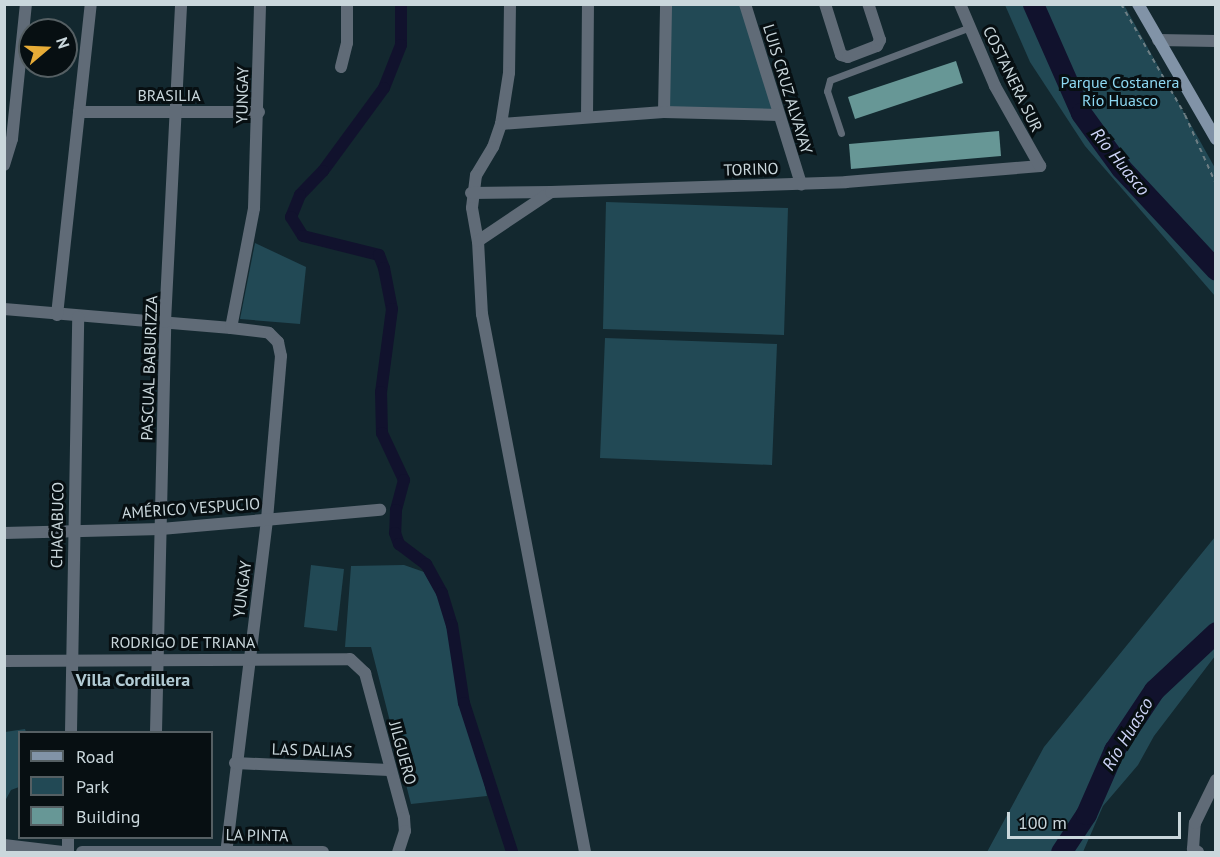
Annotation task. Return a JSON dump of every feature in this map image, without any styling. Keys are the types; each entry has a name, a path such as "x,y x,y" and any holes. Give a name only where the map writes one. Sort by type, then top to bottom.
{"main road":[{"path":"1138,5 1215,139"}],"street":[{"path":"4,165 12,139 26,4"},
{"path":"57,315 91,4"},
{"name":"PASCUAL BABURIZZA","path":"156,731 165,322 181,4"},
{"name":"YUNGAY","path":"226,851 235,763 267,519 281,356 278,342 269,333 231,328 254,208 259,111 260,4"},
{"path":"341,67 347,43 347,4"},
{"path":"510,4 509,73 501,124 493,147 476,175 471,193 478,241 482,314 585,852"},
{"path":"587,117 588,4"},
{"path":"664,112 666,4"},
{"name":"LUIS CRUZ ALVAYAY","path":"745,4 801,184"},
{"path":"825,4 841,55 848,57 877,46 880,40 868,4"},
{"name":"COSTANERA SUR","path":"960,4 994,86 1040,166"},
{"path":"1158,40 1215,41"},
{"name":"BRASILIA","path":"79,112 259,111"},
{"path":"501,124 664,112 778,115"},
{"name":"TORINO","path":"471,193 801,184 1040,166"},
{"path":"478,241 551,192"},
{"path":"4,309 231,328"},
{"name":"CHACABUCO","path":"71,731 72,532 78,317"},
{"name":"AMÉRICO VESPUCIO","path":"4,532 161,529 380,510"},
{"name":"RODRIGO DE TRIANA","path":"4,661 157,658 350,659 360,664"},
{"name":"JILGUERO","path":"360,664 365,673 388,770 404,818 398,852"},
{"name":"LAS DALIAS","path":"235,763 388,770"},
{"path":"1195,851 1195,824 1215,783"},
{"path":"4,835 10,847 63,852"},
{"name":"LA PINTA","path":"82,852 324,852"}],"lane":[{"path":"841,133 827,92 830,80 970,27"}],"path":[{"path":"1121,4 1185,115 1215,184"}],"green space":[{"path":"668,5 743,5 776,113 666,110"},
{"name":"Parque Costanera Río Huasco","path":"1005,5 1124,5 1215,168 1215,296 1085,146 1030,62"},
{"path":"606,202 788,208 784,335 603,329"},
{"path":"255,243 306,267 300,324 240,319"},
{"path":"605,338 777,344 772,465 600,458"},
{"path":"1215,537 1215,656 1154,736 1138,765 1103,806 1083,852 987,852 1044,747"},
{"path":"311,565 344,569 337,631 304,627"},
{"path":"404,565 424,572 447,612 487,796 411,804 371,647 345,647 351,566"},
{"path":"25,729 26,731 18,731 18,787 11,790 5,801 5,732"}],"building":[{"path":"956,61 963,83 855,119 848,97"},
{"path":"999,131 1001,156 851,169 849,144"}],"waterway":[{"path":"401,4 401,45 384,88 323,171 300,195 291,217 303,236 379,255 384,268 392,309 381,392 382,433 404,480 396,510 395,533 399,544 426,564 442,593 452,625 464,703 512,852"},
{"name":"Río Huasco","path":"1033,4 1081,113 1121,168 1216,270"},
{"name":"Río Huasco","path":"1061,852 1086,814 1114,750 1154,690 1216,632"}],"district":[{"name":"Villa Cordillera","path":"133,680"}]}
